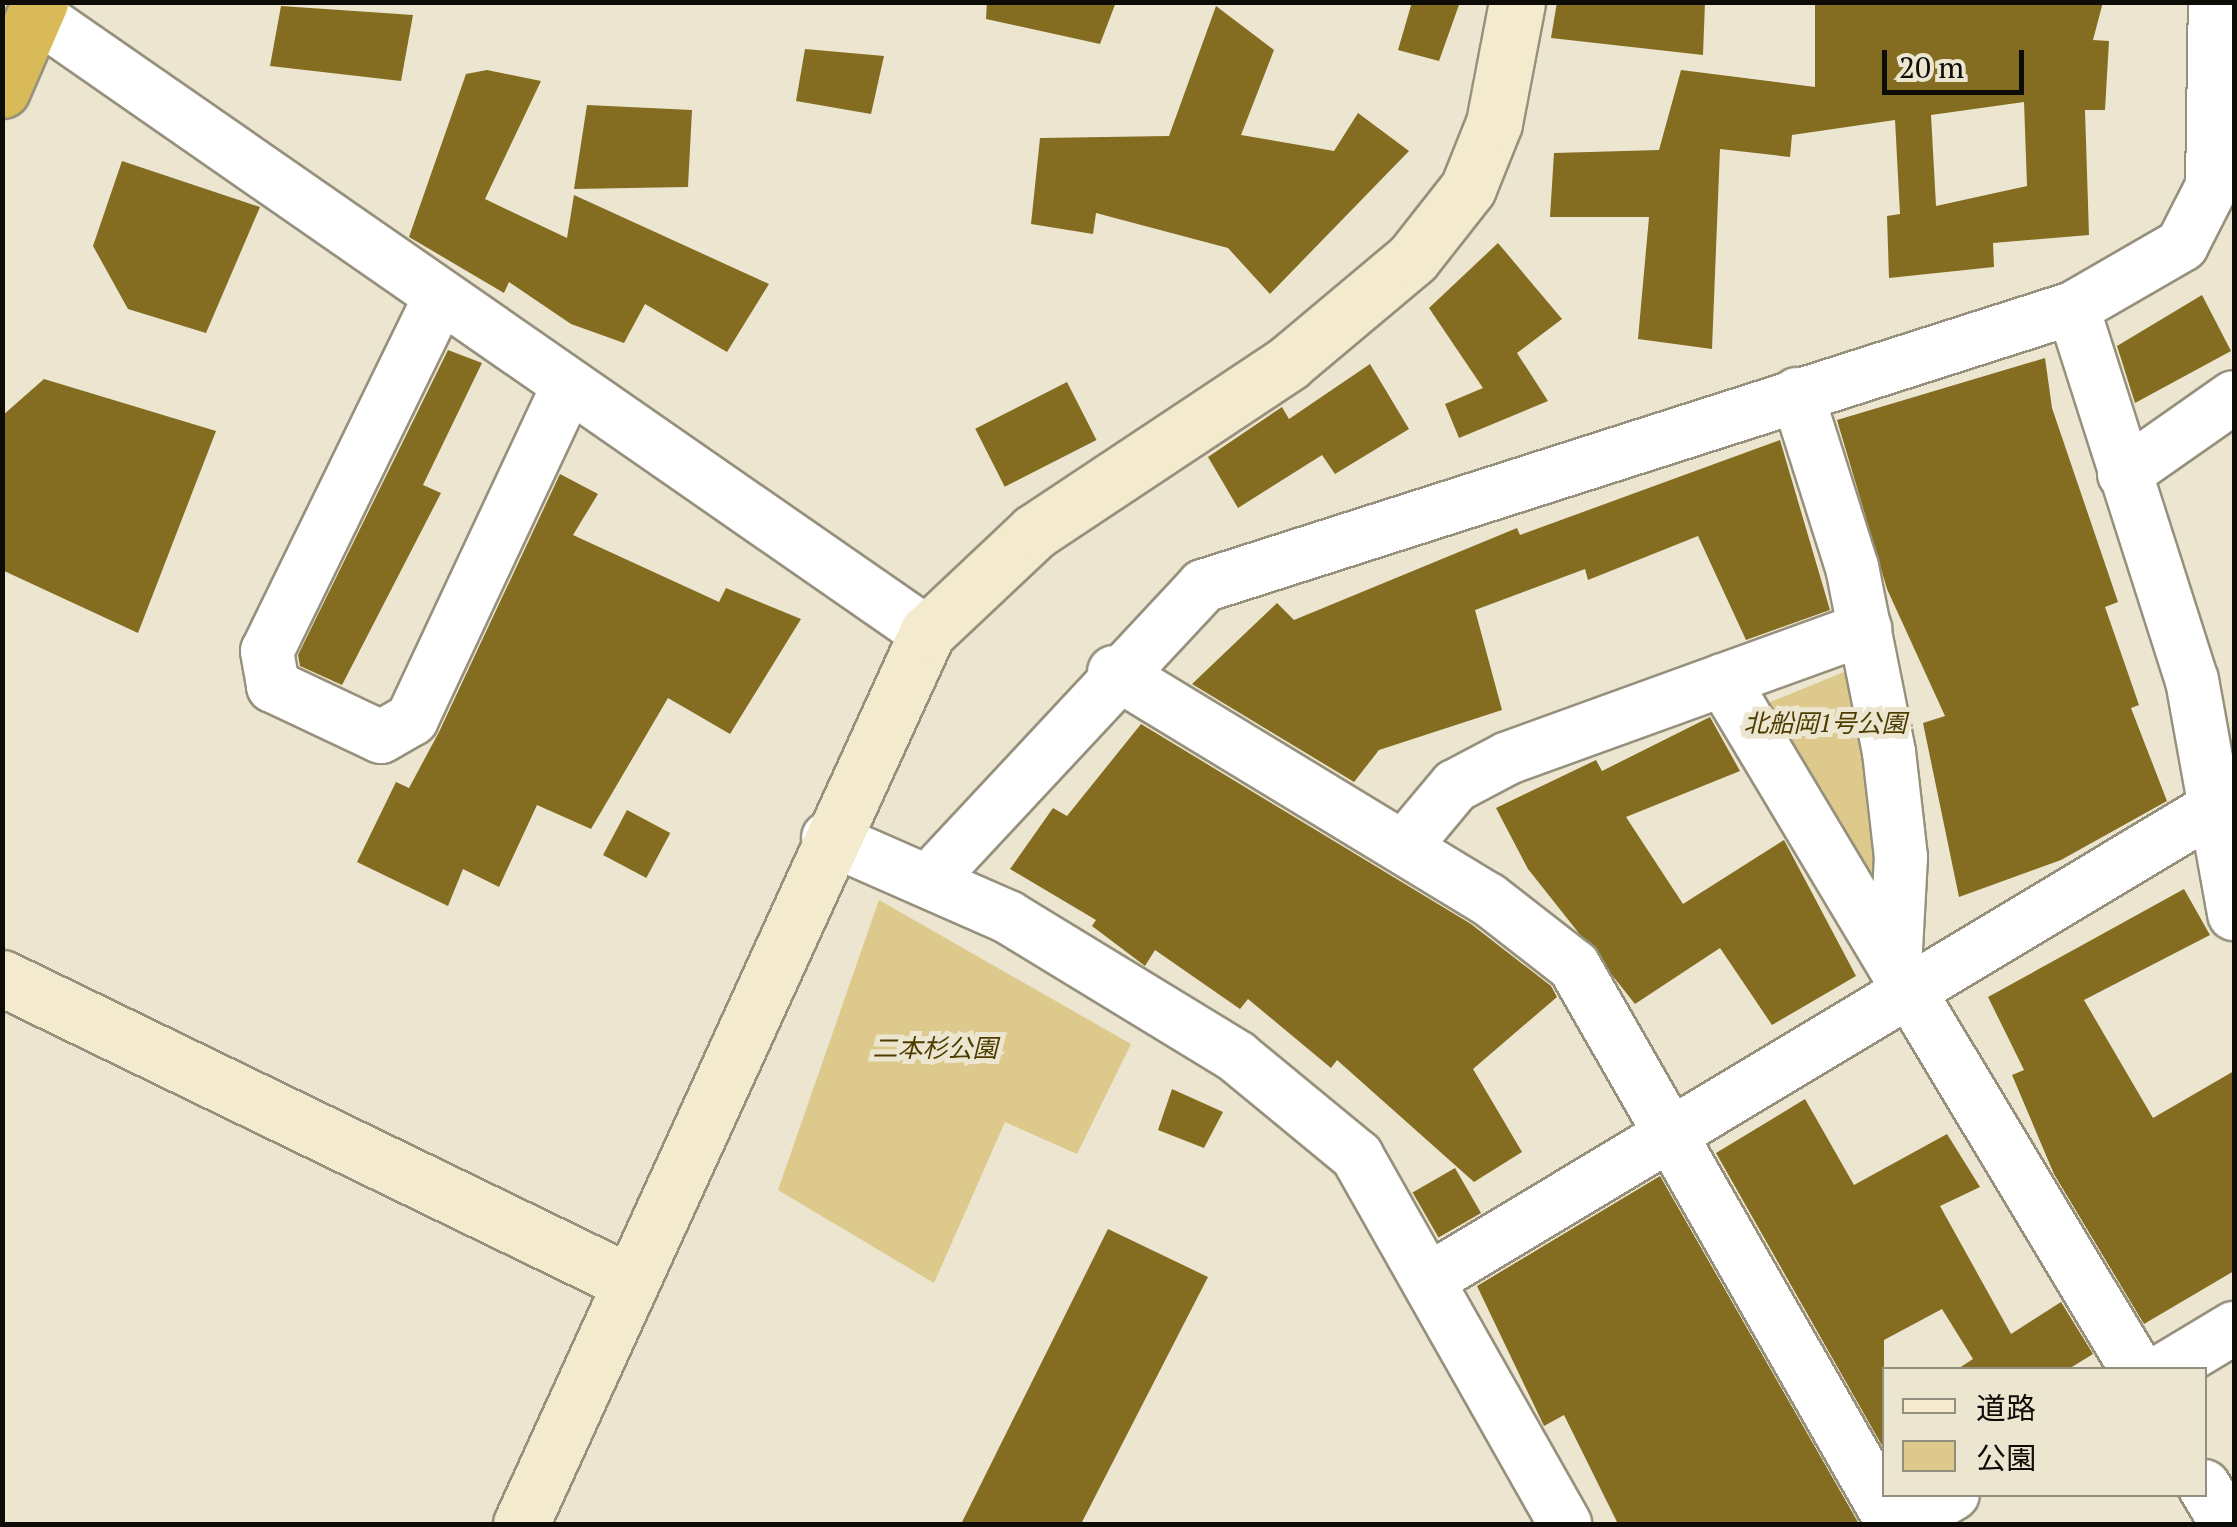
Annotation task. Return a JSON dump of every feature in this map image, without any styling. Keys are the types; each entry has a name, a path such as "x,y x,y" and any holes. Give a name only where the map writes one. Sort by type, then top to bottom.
{"highway":[{"path":"2,90 37,8"}],"street":[{"path":"522,1524 828,838 927,633 1034,532 1288,364 1413,258 1468,188 1494,124 1517,2"},
{"path":"932,877 1114,672 1202,586 2072,308 2182,245 2212,186 2227,122 2215,2"},
{"path":"37,8 440,298 927,633"},
{"path":"440,298 267,650 273,686 382,737 412,719 568,386"},
{"path":"2072,308 2192,680 2226,803 2231,899"},
{"path":"1798,394 1865,629 1901,858 1903,978"},
{"path":"2124,474 2234,397"},
{"path":"1404,848 1454,786 1481,772 1865,629"},
{"path":"1114,672 1540,934 1574,966 1892,1524"},
{"path":"1724,680 2134,1367"},
{"path":"1428,1280 1903,978 2226,803"},
{"path":"828,838 932,877 1237,1057 1358,1156 1565,1524"},
{"path":"2,978 629,1282"},
{"path":"2169,1367 2234,1328"},
{"path":"2207,1491 2227,1524"},
{"path":"1902,1524 1948,1497"}],"green space":[{"name":"北船岡1号公園","path":"1856,667 1887,874 1865,877 1768,703"},
{"name":"二本杉公園","path":"879,900 1131,1044 1077,1154 1005,1122 934,1283 778,1190"}],"building":[{"path":"987,2 1116,2 1100,44 986,19"},
{"path":"1412,2 1460,2 1439,61 1398,50"},
{"path":"1557,2 1705,2 1703,55 1551,38"},
{"path":"1815,2 2103,2 2093,40 2109,41 2105,110 2085,110 2089,235 1993,243 1994,267 1889,278 1887,216 1900,214 1895,120 1792,135 1790,157 1720,149 1712,349 1638,339 1649,217 1550,217 1554,153 1659,150 1681,70 1815,87","holes":["2024,102 2027,186 1936,206 1931,115"]},
{"path":"281,6 413,15 401,81 270,66"},
{"path":"1216,6 1274,50 1241,135 1334,151 1358,113 1409,151 1270,294 1228,248 1096,213 1093,234 1031,224 1040,138 1169,136"},
{"path":"805,49 884,56 871,114 796,101"},
{"path":"487,70 541,81 485,199 567,238 574,195 769,284 727,352 645,304 624,343 571,324 509,282 504,293 409,237 466,74"},
{"path":"587,105 692,110 688,187 574,189"},
{"path":"122,161 260,207 206,333 128,309 93,246"},
{"path":"1498,243 1562,319 1517,353 1548,401 1459,438 1445,404 1483,388 1429,308"},
{"path":"2202,295 2231,351 2135,403 2117,346"},
{"path":"448,350 482,363 423,485 441,493 342,685 300,666 298,655"},
{"path":"2045,358 2052,408 2118,602 2105,607 2139,705 2131,708 2167,801 2061,860 1959,897 1923,723 1945,716 1887,589 1837,420"},
{"path":"1370,364 1409,429 1335,474 1322,455 1238,508 1208,457 1282,407 1289,419"},
{"path":"44,379 216,431 138,633 2,570 2,416"},
{"path":"1067,382 1097,440 1005,487 975,429"},
{"path":"1780,440 1830,610 1746,640 1698,536 1588,580 1585,569 1475,610 1502,710 1379,750 1354,782 1192,684 1277,603 1294,620 1517,528 1520,535"},
{"path":"560,474 598,494 573,535 719,602 726,588 801,619 730,734 668,698 591,829 537,805 499,887 463,869 448,906 357,862 396,782 409,788 439,732"},
{"path":"1710,717 1740,771 1626,817 1683,904 1784,840 1856,976 1772,1025 1720,948 1635,1004 1528,869 1496,808 1596,760 1602,771"},
{"path":"1141,724 1471,924 1551,986 1557,997 1473,1069 1522,1152 1474,1182 1337,1060 1331,1068 1248,999 1240,1009 1155,950 1145,966 1092,926 1096,920 1010,869 1053,808 1067,816"},
{"path":"627,810 670,833 646,878 603,855"},
{"path":"2184,889 2210,935 2084,1000 2153,1118 2234,1071 2234,1271 2144,1324 2054,1174 2012,1075 2024,1070 1988,997"},
{"path":"1172,1089 1223,1112 1204,1148 1158,1130"},
{"path":"1805,1099 1854,1185 1947,1134 1980,1187 1940,1206 2011,1334 2061,1302 2093,1354 2072,1367 1961,1367 1973,1359 1942,1309 1884,1340 1882,1445 1716,1153"},
{"path":"1455,1168 1481,1213 1439,1238 1413,1192"},
{"path":"1660,1176 1859,1524 1618,1524 1564,1415 1544,1426 1477,1286"},
{"path":"1108,1229 1208,1277 1081,1524 961,1524"}]}
